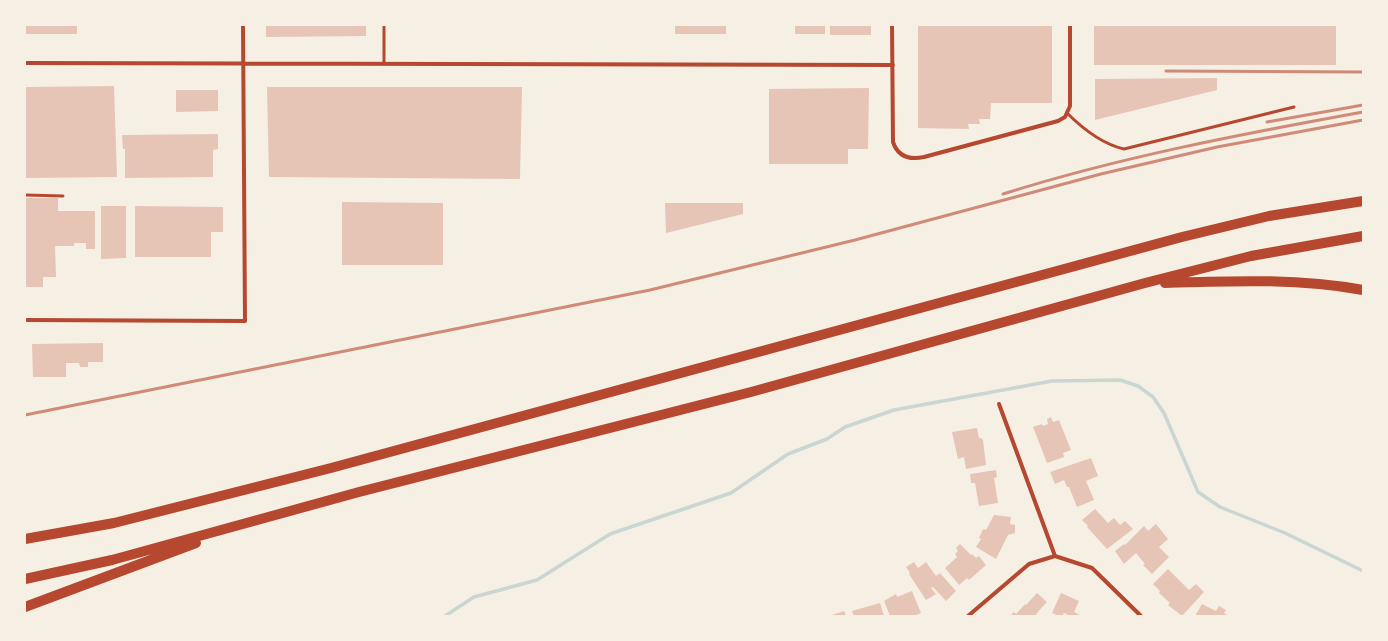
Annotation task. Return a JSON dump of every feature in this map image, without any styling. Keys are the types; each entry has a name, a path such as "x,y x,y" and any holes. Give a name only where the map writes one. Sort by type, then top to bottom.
{"highway":[{"path":"1334,205 1363,197"},
{"path":"25,539 114,523 331,468 1182,237 1269,216 1363,201"},
{"path":"25,579 112,560 367,490 751,392 1145,283 1252,256 1363,236"},
{"path":"1145,283 1258,280 1313,283 1363,290"},
{"path":"25,607 258,520"}],"street":[{"path":"25,320 245,321 243,25"},
{"path":"892,25 893,142 899,154 911,159 924,157 1058,121 1067,113 1071,100 1070,25"},
{"path":"25,64 892,65"},
{"path":"999,404 1056,556"},
{"path":"968,616 1029,564 1056,556 1092,568 1141,616"}],"lane":[{"path":"384,25 384,64"},
{"path":"1067,113 1095,136 1115,147 1124,149 1294,107"},
{"path":"25,195 63,196"}],"building":[{"path":"25,25 77,25 77,34 25,34"},
{"path":"266,25 366,25 366,36 266,37"},
{"path":"675,25 726,25 726,34 675,34"},
{"path":"795,25 825,25 825,34 795,34"},
{"path":"830,25 871,25 871,35 830,35"},
{"path":"918,25 1052,25 1052,103 991,103 990,119 979,119 980,124 968,124 969,129 918,128"},
{"path":"1094,25 1336,25 1336,65 1094,65"},
{"path":"1217,78 1217,90 1095,120 1095,79"},
{"path":"114,86 117,177 25,178 25,87"},
{"path":"267,87 522,87 520,179 269,177"},
{"path":"869,88 868,149 848,149 848,164 769,164 769,89"},
{"path":"176,90 218,90 218,111 176,112"},
{"path":"218,134 218,149 213,150 213,177 125,178 125,149 123,149 122,135"},
{"path":"25,198 58,198 58,211 95,211 95,249 86,249 86,243 74,243 74,246 55,246 56,277 43,277 43,287 25,287"},
{"path":"342,202 443,203 443,265 342,265"},
{"path":"665,203 743,203 743,214 666,233"},
{"path":"101,206 126,206 126,258 101,259"},
{"path":"135,206 223,207 223,232 211,232 211,257 135,257"},
{"path":"103,343 103,362 88,362 88,367 80,367 79,363 66,363 66,377 33,377 32,344"},
{"path":"1051,417 1053,422 1059,420 1071,450 1063,453 1064,457 1047,463 1033,427 1048,424 1047,419"},
{"path":"977,428 979,438 983,440 986,465 966,469 964,457 958,459 952,432"},
{"path":"1091,458 1098,476 1086,481 1094,500 1077,507 1069,487 1067,487 1064,480 1055,484 1050,472"},
{"path":"996,470 997,477 994,478 998,503 979,506 975,483 971,483 970,474"},
{"path":"1095,509 1108,523 1114,518 1120,525 1125,521 1133,529 1107,549 1082,520"},
{"path":"994,515 1011,517 1010,524 1015,525 1015,533 1008,535 996,559 976,547 981,539 979,538 983,529 986,530"},
{"path":"1156,524 1168,539 1159,547 1169,557 1152,574 1143,565 1145,564 1136,553 1124,564 1115,551 1124,544 1125,545 1144,526 1148,531"},
{"path":"960,544 971,555 972,554 976,558 979,556 986,565 969,580 967,578 959,585 945,568 957,557 955,554 958,551 956,548"},
{"path":"914,562 918,568 926,562 936,576 940,573 956,591 946,601 933,587 931,588 936,594 926,600 906,567"},
{"path":"1168,569 1189,590 1196,584 1204,592 1182,616 1168,605 1170,603 1159,593 1160,591 1153,584"},
{"path":"912,591 921,613 914,616 890,616 884,601 896,594 897,597"},
{"path":"1037,593 1047,602 1036,614 1038,616 1010,616 1014,612 1016,614"},
{"path":"1061,593 1079,601 1074,612 1082,616 1070,616 1064,613 1062,616 1059,616 1052,613"},
{"path":"880,603 884,616 854,616 852,611"},
{"path":"1202,604 1216,611 1219,606 1226,610 1224,613 1229,616 1195,616"},
{"path":"844,611 846,616 829,616"}],"waterway":[{"path":"445,616 474,597 537,580 610,534 731,493 788,454 827,439 845,427 894,410 1052,381 1120,380 1138,386 1153,397 1164,413 1198,492 1220,507 1285,533 1363,571"}],"railway":[{"path":"1166,71 1363,72"},
{"path":"1267,122 1363,105"},
{"path":"1003,194 1092,169 1182,147 1363,112"},
{"path":"25,415 650,290 855,240 1101,174 1217,147 1363,120"}]}
